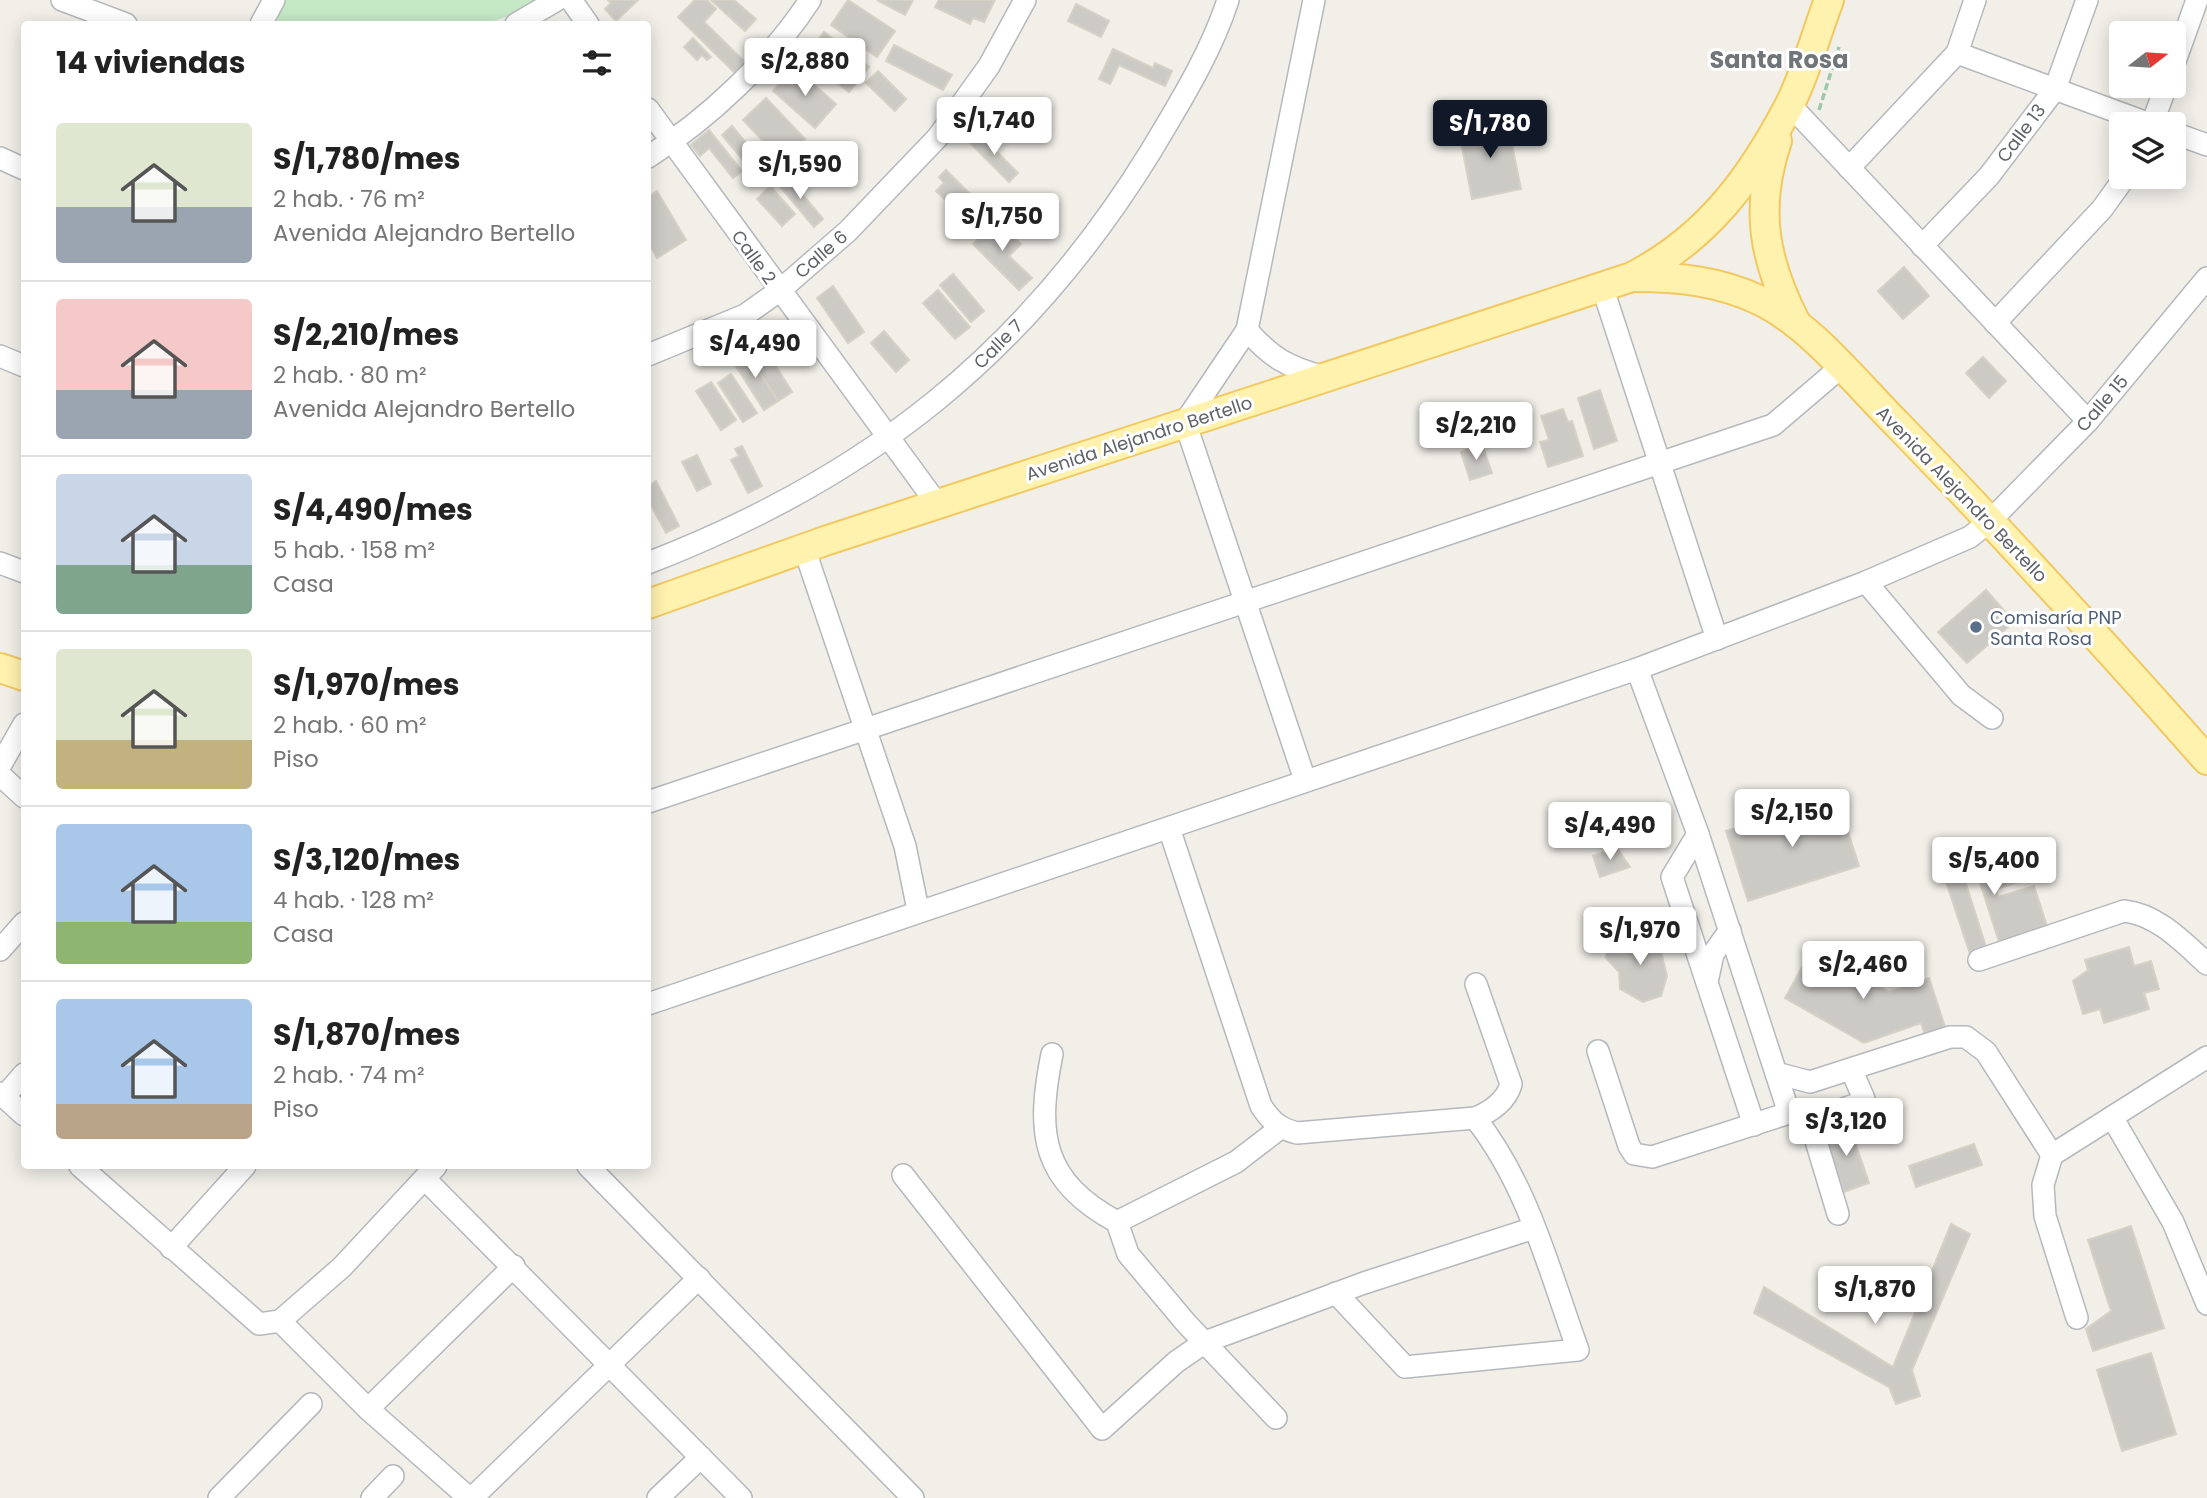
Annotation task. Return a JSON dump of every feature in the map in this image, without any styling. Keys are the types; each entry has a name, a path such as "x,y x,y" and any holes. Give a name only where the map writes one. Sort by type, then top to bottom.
{"main road":[{"name":"Avenida Alejandro Bertello","path":"1797,326 1777,286 1765,242 1764,209 1771,160 1829,0"},
{"name":"Avenida Alejandro Bertello","path":"651,603 804,548 1632,276 1662,261 1715,218 1736,191 1790,105"},
{"name":"Avenida Alejandro Bertello","path":"1632,276 1674,277 1718,285 1760,301 1797,326 1841,367 1990,521 2207,760"},
{"path":"0,668 21,675"}],"street":[{"path":"62,0 118,21"},
{"path":"263,21 274,0"},
{"path":"521,21 557,0"},
{"path":"570,0 586,21"},
{"path":"651,155 671,142 742,81 810,0"},
{"name":"Calle 6","path":"651,354 745,315 779,291 848,231 938,137 989,66 1025,0"},
{"name":"Calle 7","path":"651,562 724,534 812,487 890,439 980,364 1066,274 1123,196 1182,99 1228,0"},
{"path":"1305,780 1244,605 1185,422 1247,330 1314,0"},
{"path":"1849,168 1957,53 1975,0"},
{"name":"Calle 13","path":"1923,246 1989,176 2055,89 2087,0"},
{"path":"2186,31 2197,0"},
{"path":"1957,53 2118,112"},
{"path":"1790,105 2088,421"},
{"name":"Calle 2","path":"651,113 938,505"},
{"path":"2186,137 2207,145"},
{"path":"0,158 21,168"},
{"path":"1995,323 2102,209 2116,189"},
{"name":"Calle 15","path":"651,1002 1637,669 1866,582 1969,537 1990,521 2088,421 2207,278"},
{"path":"1602,286 1717,639"},
{"path":"1247,330 1267,353 1293,368 1324,377"},
{"path":"0,356 21,365"},
{"path":"651,801 1244,605 1773,425 1841,367"},
{"path":"804,548 905,846 918,910"},
{"path":"0,563 21,571"},
{"path":"1866,582 1961,695 1992,718"},
{"path":"1637,669 1698,834 1789,1113"},
{"path":"0,766 21,728"},
{"path":"0,775 21,794"},
{"path":"1169,828 1261,1105 1279,1129 1297,1133 1475,1118 1486,1114 1503,1100 1511,1084 1476,984"},
{"path":"1698,834 1672,877 1754,1125"},
{"path":"1979,960 2124,911 2139,913 2175,936 2207,964"},
{"path":"0,950 21,926"},
{"path":"1707,982 1713,954 1730,930"},
{"path":"1776,1073 1810,1082 1950,1038 1966,1037 1986,1052 2052,1155"},
{"path":"1598,1051 1634,1154 1652,1157 1789,1113 1810,1121 1863,1101 1852,1071"},
{"path":"1052,1054 1042,1100 1046,1131 1057,1172 1073,1192 1117,1222 1128,1254 1276,1418"},
{"path":"2077,1318 2045,1216 2043,1185 2052,1155 2207,1057"},
{"path":"21,1077 2,1095 21,1112"},
{"path":"2112,1117 2173,1222 2207,1304"},
{"path":"1336,1293 1405,1367 1578,1350 1508,1164 1475,1118"},
{"path":"1810,1121 1838,1214"},
{"path":"1117,1222 1236,1163 1279,1129"},
{"path":"171,1248 242,1169"},
{"path":"103,1173 171,1248 259,1324 280,1321 342,1268 432,1169 514,1266 741,1498"},
{"path":"591,1169 913,1498"},
{"path":"903,1175 1102,1429 1176,1362 1205,1342 1336,1293 1534,1228"},
{"path":"368,1409 514,1266"},
{"path":"280,1321 368,1409 470,1498 699,1278"},
{"path":"219,1498 311,1404"},
{"path":"658,1498 701,1457"},
{"path":"372,1498 393,1476"}],"path":[{"path":"1811,128 1843,37"}],"green space":[{"path":"285,0 536,0 519,12 494,21 276,21"}],"building":[{"path":"608,0 638,0 616,21 605,9 611,3"},
{"path":"695,0 707,0 716,9 704,22 745,62 735,73 678,17"},
{"path":"711,0 734,0 756,19 745,31"},
{"path":"848,0 895,31 877,57 831,25"},
{"path":"877,0 913,0 905,15"},
{"path":"939,0 995,0 984,22 973,18 970,24 935,7"},
{"path":"1076,4 1109,21 1101,37 1068,21"},
{"path":"824,32 869,67 849,92 805,57"},
{"path":"693,38 711,57 707,60 702,55 697,60 684,47"},
{"path":"894,45 952,75 943,90 886,61"},
{"path":"1113,49 1153,68 1155,63 1172,71 1165,86 1119,65 1110,84 1099,79"},
{"path":"794,67 836,104 815,128 773,91"},
{"path":"878,71 906,99 895,111 866,83"},
{"path":"766,98 805,139 782,161 743,120"},
{"path":"1507,121 1521,189 1472,199 1459,131"},
{"path":"732,126 771,173 761,181 722,135"},
{"path":"709,130 742,171 733,178 709,148 700,156 691,145"},
{"path":"978,133 1018,173 1009,182 969,142"},
{"path":"946,170 980,204 974,211 967,205 959,213 936,191 944,183 939,177"},
{"path":"787,176 823,219 814,227 778,184"},
{"path":"770,186 795,214 782,226 757,199"},
{"path":"657,191 686,240 657,258 651,247 651,195"},
{"path":"997,219 1021,244 1009,256 1032,278 1019,290 973,244"},
{"path":"1904,267 1929,296 1903,319 1878,291"},
{"path":"953,274 984,311 971,322 940,285"},
{"path":"833,286 864,332 848,343 817,298"},
{"path":"938,290 970,327 955,339 923,303"},
{"path":"884,331 909,360 896,372 871,343"},
{"path":"755,333 792,392 778,401 741,343"},
{"path":"746,351 778,401 764,410 732,360"},
{"path":"1983,357 2006,381 1989,398 1966,373"},
{"path":"731,374 757,413 743,422 718,383"},
{"path":"711,382 736,420 721,430 696,391"},
{"path":"1600,390 1617,441 1594,449 1578,398"},
{"path":"1563,409 1568,422 1572,421 1583,456 1548,467 1540,442 1549,440 1541,416"},
{"path":"1482,444 1492,473 1470,480 1461,452"},
{"path":"742,446 762,486 748,493 731,460 739,456 735,449"},
{"path":"697,455 711,484 697,491 682,462"},
{"path":"656,481 679,526 666,533 651,506 651,484"},
{"name":"Comisaría PNP Santa Rosa","path":"1986,590 2014,622 1967,663 1938,632"},
{"path":"1837,797 1859,866 1748,901 1726,831"},
{"path":"2008,841 2021,881 1996,889 1998,897 2034,886 2048,929 2000,945 1974,864 1961,868 1986,947 1972,960 1942,870 1954,866 1950,853 1966,848 1965,855"},
{"path":"1617,848 1630,867 1600,877 1593,856"},
{"path":"1649,931 1660,947 1667,976 1661,996 1643,1002 1620,989 1619,972 1606,958 1608,939 1622,954 1631,936"},
{"path":"2129,947 2134,966 2151,961 2159,989 2144,993 2149,1009 2104,1023 2100,1009 2083,1014 2073,981 2088,970 2085,960"},
{"path":"1812,949 1889,992 1929,978 1947,1033 1924,1032 1921,1023 1864,1043 1785,998"},
{"path":"1849,1125 1869,1183 1844,1192 1823,1134"},
{"path":"1974,1144 1982,1165 1916,1187 1909,1166"},
{"path":"1951,1224 1970,1234 1912,1370 1920,1396 1896,1404 1889,1387 1754,1313 1764,1287 1893,1367"},
{"path":"2131,1226 2164,1328 2093,1351 2086,1329 2111,1311 2088,1240"},
{"path":"2151,1353 2176,1434 2122,1451 2097,1370"}],"place":[{"name":"Comisaría PNP Santa Rosa","path":"1976,627"}],"district":[{"name":"Santa Rosa","path":"1779,59"}]}
